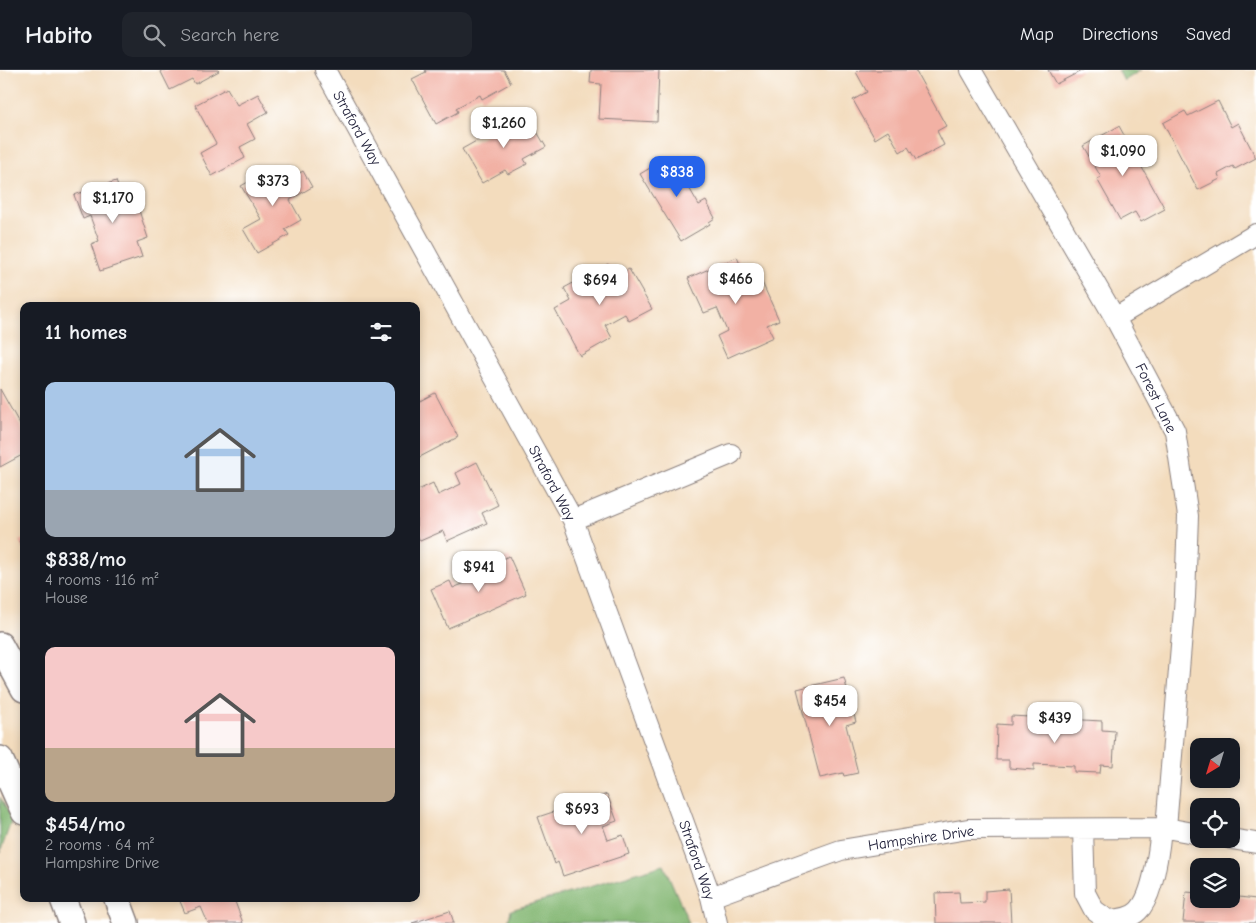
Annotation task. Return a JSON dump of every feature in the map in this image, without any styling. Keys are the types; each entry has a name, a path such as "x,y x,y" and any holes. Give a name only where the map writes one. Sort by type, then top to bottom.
{"street":[{"name":"Straford Way","path":"325,70 573,520 711,897 717,923"},
{"name":"Forest Lane","path":"971,70 1115,318 1176,431 1188,516 1185,597 1163,828 1148,897 1137,912 1124,918 1108,920 1094,910 1085,893 1083,829"},
{"path":"1115,318 1256,234"},
{"path":"573,520 731,454"},
{"path":"0,645 20,682"},
{"path":"0,759 20,803"},
{"name":"Hampshire Drive","path":"711,897 842,850 968,829 1163,828 1190,832"},
{"path":"1240,840 1256,843"},
{"path":"64,902 72,923"},
{"path":"118,902 126,923"}],"green space":[{"path":"1118,70 1141,70 1124,81"},
{"path":"0,797 12,819 0,853"},
{"path":"664,865 689,923 508,923 511,910"}],"building":[{"path":"160,70 219,71 195,84 192,79 170,90"},
{"path":"425,70 504,70 511,83 482,99 480,95 456,108 458,112 436,124 412,79 426,72"},
{"path":"591,70 659,70 657,122 599,119 601,84 590,83"},
{"path":"860,70 915,70 946,126 937,131 944,145 916,160 908,147 900,152 888,131 875,139 853,100 867,92 856,72"},
{"path":"1048,70 1083,70 1056,84"},
{"path":"227,88 237,105 258,94 268,112 247,124 255,139 240,147 245,158 212,176 200,153 216,144 195,105"},
{"path":"1218,101 1231,127 1238,123 1256,158 1235,169 1233,166 1218,174 1220,179 1198,190 1163,123 1185,111 1188,116"},
{"path":"526,113 546,147 524,159 527,164 508,174 505,170 482,183 462,149"},
{"path":"1119,126 1165,209 1141,222 1135,212 1120,220 1097,179 1101,177 1083,146"},
{"path":"670,156 673,161 679,158 689,176 684,179 699,205 706,201 715,218 709,222 710,224 681,241 640,174"},
{"path":"271,169 280,184 303,171 312,187 290,200 301,220 285,229 289,235 257,253 243,229 261,219 241,186"},
{"path":"116,181 121,195 133,192 148,238 137,242 142,257 100,271 91,244 99,241 90,216 83,219 74,195"},
{"path":"737,257 744,274 756,269 779,320 767,325 773,337 727,358 717,336 727,331 717,308 704,313 688,278"},
{"path":"608,264 614,277 629,269 652,309 629,321 625,314 605,325 612,338 580,356 555,310 571,301 564,288"},
{"path":"0,389 20,425 20,456 0,467"},
{"path":"435,393 458,437 420,457 420,401"},
{"path":"477,462 498,505 482,513 487,523 447,541 443,531 420,541 420,489 433,483 438,495 461,484 456,473"},
{"path":"509,556 526,594 448,628 431,589 450,581 453,588 484,575 481,568"},
{"path":"844,678 856,722 846,725 858,773 844,776 843,773 820,778 797,689"},
{"path":"1011,716 1102,721 1102,730 1115,731 1113,766 1101,765 1100,773 1074,772 1074,766 1034,764 1034,770 1009,768 1009,760 996,760 997,724 1011,725"},
{"path":"607,794 617,821 603,826 608,840 623,835 629,854 563,876 558,862 555,864 538,817"},
{"path":"1009,889 1011,923 936,923 935,893 959,892 960,903 985,902 985,891"},
{"path":"1186,892 1190,892 1190,908 1240,908 1240,897 1256,899 1256,923 1183,922"},
{"path":"180,902 235,902 243,923 208,923 201,907 185,913"},
{"path":"450,911 454,923 412,923"}]}
